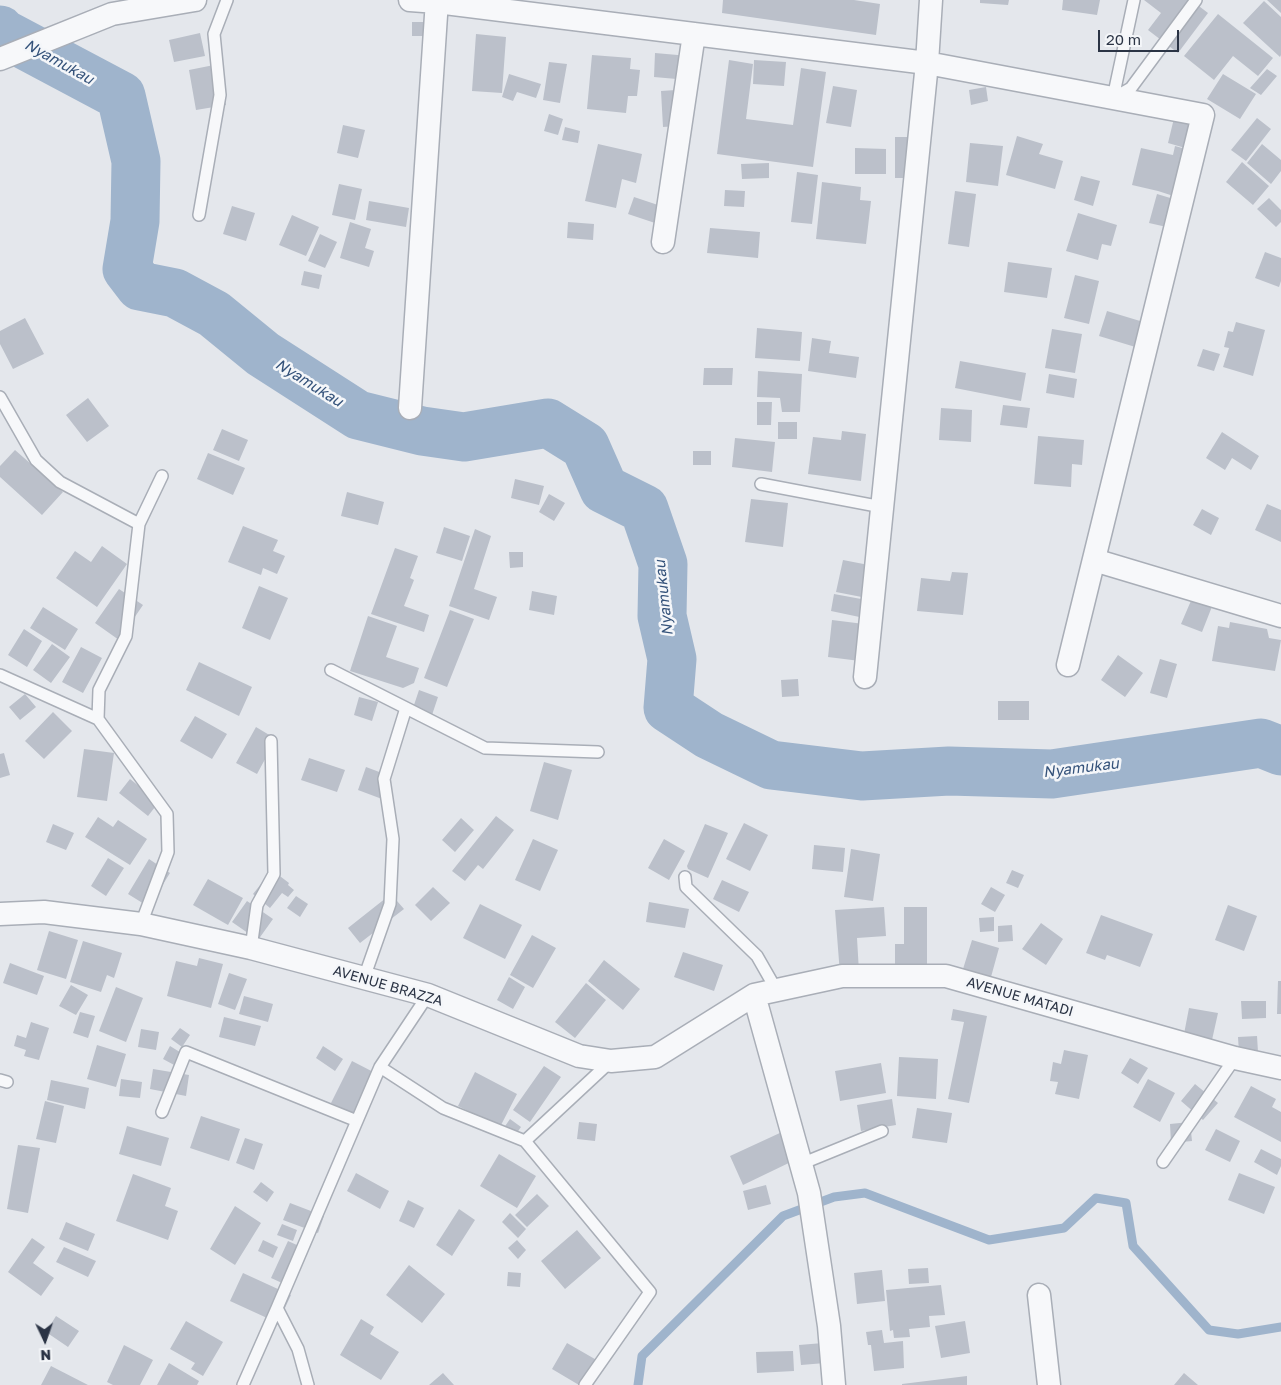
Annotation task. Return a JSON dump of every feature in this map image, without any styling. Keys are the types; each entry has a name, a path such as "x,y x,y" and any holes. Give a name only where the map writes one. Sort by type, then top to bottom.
{"street":[{"path":"0,59 112,14 195,0"},
{"path":"410,0 437,1 927,63 1203,115 1068,665"},
{"path":"865,677 927,63 931,0"},
{"path":"410,408 437,1"},
{"path":"663,242 694,34"},
{"path":"1094,560 1281,616"},
{"name":"AVENUE BRAZZA","path":"0,914 44,912 141,924 252,948 428,995 579,1056 612,1061 655,1056 754,995"},
{"name":"AVENUE MATADI","path":"754,995 842,976 946,976 1235,1058 1281,1068"},
{"path":"754,995 809,1192 830,1326 834,1385"},
{"path":"1039,1295 1049,1385"}],"lane":[{"path":"199,214 220,95 214,34 227,0"},
{"path":"1113,98 1134,0"},
{"path":"1113,98 1131,88 1196,0"},
{"path":"0,396 36,460 60,482 139,524"},
{"path":"98,718 99,690 126,636 139,524 162,476"},
{"path":"761,484 882,507"},
{"path":"331,670 485,748 598,752"},
{"path":"0,675 98,718 167,814 168,852 141,924"},
{"path":"364,978 390,904 393,839 384,779 406,708"},
{"path":"252,948 257,905 274,874 271,741"},
{"path":"685,878 686,887 757,956 777,990"},
{"path":"242,1385 380,1067 428,995"},
{"path":"162,1112 186,1052 357,1121"},
{"path":"1163,1162 1235,1058"},
{"path":"525,1140 612,1061"},
{"path":"380,1067 443,1108 525,1140 650,1292 585,1385"},
{"path":"802,1164 882,1131"},
{"path":"277,1308 298,1349 308,1385"}],"building":[{"path":"723,0 854,0 880,4 876,35 722,13"},
{"path":"980,0 1009,0 1008,5 980,3"},
{"path":"1063,0 1100,0 1097,15 1062,10"},
{"path":"1144,0 1191,0 1208,13 1178,53 1148,30 1161,13"},
{"path":"1267,0 1281,0 1281,13"},
{"path":"1264,1 1281,17 1280,57 1243,23"},
{"path":"1218,14 1273,58 1258,76 1233,56 1214,80 1184,56"},
{"path":"412,22 438,22 438,36 412,36"},
{"path":"200,33 205,56 174,62 169,40"},
{"path":"476,34 506,37 502,93 472,91"},
{"path":"655,53 689,56 688,80 654,77"},
{"path":"592,55 631,58 630,69 640,70 637,96 628,96 626,113 587,109"},
{"path":"729,60 753,64 746,119 793,125 801,68 826,72 813,167 717,154"},
{"path":"754,60 786,62 784,86 753,84"},
{"path":"549,62 567,64 560,103 543,100"},
{"path":"219,64 226,105 196,110 189,70"},
{"path":"1267,69 1277,76 1261,95 1250,88"},
{"path":"509,74 541,84 536,98 517,92 513,101 502,97"},
{"path":"1223,74 1256,94 1240,119 1207,99"},
{"path":"833,86 857,90 851,127 826,123"},
{"path":"986,87 988,101 971,105 969,90"},
{"path":"690,89 692,125 663,127 661,91"},
{"path":"549,114 563,119 558,135 544,131"},
{"path":"1175,114 1206,122 1199,152 1168,143"},
{"path":"1257,118 1271,129 1246,161 1231,150"},
{"path":"343,125 365,130 358,158 337,153"},
{"path":"565,127 580,131 578,143 562,140"},
{"path":"1017,136 1043,144 1039,154 1063,161 1055,189 1006,175"},
{"path":"895,137 919,137 919,178 895,178"},
{"path":"970,143 1003,146 998,186 966,182"},
{"path":"598,144 642,154 636,183 622,179 616,208 585,201"},
{"path":"1262,144 1281,160 1281,171 1271,184 1247,163"},
{"path":"1175,146 1200,153 1189,201 1132,185 1141,148 1173,155"},
{"path":"855,148 886,149 886,174 855,174"},
{"path":"1242,162 1269,186 1253,205 1226,182"},
{"path":"769,163 769,178 742,179 741,164"},
{"path":"797,172 818,175 812,224 791,222"},
{"path":"1081,176 1100,181 1093,206 1074,200"},
{"path":"822,182 861,187 860,200 871,201 866,244 816,239"},
{"path":"339,184 362,189 355,220 332,215"},
{"path":"725,190 745,191 744,207 724,206"},
{"path":"955,191 976,194 969,247 948,244"},
{"path":"1157,194 1187,203 1180,230 1149,223"},
{"path":"634,197 667,208 661,225 628,214"},
{"path":"1269,198 1281,210 1281,222 1276,227 1257,209"},
{"path":"369,201 409,208 406,227 366,220"},
{"path":"232,206 255,213 246,241 223,234"},
{"path":"1078,213 1117,225 1111,246 1102,244 1098,260 1066,251"},
{"path":"292,215 319,227 306,256 279,245"},
{"path":"350,222 371,229 365,248 374,251 369,267 340,258"},
{"path":"568,222 594,224 593,240 567,238"},
{"path":"710,228 760,232 758,258 707,253"},
{"path":"320,234 337,242 325,268 308,261"},
{"path":"1265,252 1281,258 1281,281 1279,287 1255,278"},
{"path":"1008,262 1052,268 1047,298 1004,292"},
{"path":"304,271 322,275 319,289 301,285"},
{"path":"1075,275 1099,281 1089,324 1064,318"},
{"path":"1107,311 1150,324 1142,349 1099,336"},
{"path":"25,318 44,354 13,369 0,344 0,331"},
{"path":"1236,322 1265,330 1253,376 1223,367 1229,348 1224,347 1228,331 1233,332"},
{"path":"757,328 802,332 800,361 755,358"},
{"path":"1052,329 1082,334 1075,373 1045,368"},
{"path":"812,338 831,341 829,353 859,357 856,378 808,371"},
{"path":"1203,349 1220,354 1214,371 1197,366"},
{"path":"960,361 1026,373 1021,401 955,388"},
{"path":"704,368 733,368 732,385 703,385"},
{"path":"758,371 802,374 800,412 782,412 780,398 757,397"},
{"path":"1049,374 1077,379 1074,398 1046,393"},
{"path":"88,398 109,426 87,442 66,415"},
{"path":"757,402 772,402 771,425 757,425"},
{"path":"1003,405 1030,408 1027,428 1000,425"},
{"path":"941,408 972,410 971,442 939,440"},
{"path":"778,422 797,422 797,439 778,439"},
{"path":"222,429 248,440 239,461 213,450"},
{"path":"842,431 866,434 861,481 808,474 813,437 841,440"},
{"path":"1222,432 1259,456 1251,470 1232,458 1225,470 1206,458"},
{"path":"1038,436 1084,440 1082,465 1072,464 1071,487 1034,484"},
{"path":"735,438 775,442 772,472 732,467"},
{"path":"15,450 63,492 42,515 0,477 0,466"},
{"path":"693,451 711,451 711,465 693,465"},
{"path":"208,453 245,468 233,495 197,479"},
{"path":"515,479 544,486 539,505 511,498"},
{"path":"347,492 384,502 378,525 341,516"},
{"path":"549,494 565,503 554,521 539,512"},
{"path":"751,499 788,503 783,547 745,542"},
{"path":"1267,504 1281,510 1281,542 1255,530"},
{"path":"1202,509 1219,518 1211,535 1193,525"},
{"path":"243,526 278,540 273,551 285,556 277,574 263,568 261,575 228,562"},
{"path":"444,527 470,536 462,561 436,553"},
{"path":"475,529 491,536 474,589 497,597 489,620 449,606"},
{"path":"102,546 127,564 97,607 56,578 75,551 91,562"},
{"path":"395,548 418,556 410,578 414,580 404,606 429,615 424,632 371,614"},
{"path":"509,552 523,552 523,567 510,568"},
{"path":"843,560 879,567 872,599 836,592"},
{"path":"952,572 968,573 963,615 917,611 921,578 950,581"},
{"path":"259,586 288,598 270,640 242,628"},
{"path":"119,589 143,605 119,640 95,623"},
{"path":"532,591 557,596 554,615 529,610"},
{"path":"834,594 872,601 869,619 831,611"},
{"path":"1193,596 1213,604 1202,632 1181,624"},
{"path":"43,607 78,629 65,650 30,628"},
{"path":"450,610 474,619 447,687 424,678"},
{"path":"368,616 397,626 386,657 419,668 414,683 403,688 350,671"},
{"path":"832,620 864,624 860,661 828,657"},
{"path":"1230,622 1267,629 1269,638 1281,640 1275,671 1212,661 1218,626 1229,628"},
{"path":"24,629 42,641 27,667 8,655"},
{"path":"52,644 70,657 51,683 33,670"},
{"path":"81,647 102,658 83,693 62,682"},
{"path":"1118,655 1143,673 1125,697 1101,680"},
{"path":"1160,659 1177,664 1167,698 1150,693"},
{"path":"199,662 252,687 239,716 186,690"},
{"path":"798,679 799,696 782,697 781,680"},
{"path":"419,690 438,697 432,715 413,708"},
{"path":"25,694 36,707 20,720 9,707"},
{"path":"359,697 378,702 372,721 354,715"},
{"path":"998,701 1029,701 1029,720 998,720"},
{"path":"53,712 72,731 44,759 25,741"},
{"path":"195,716 227,734 212,759 180,741"},
{"path":"256,727 276,739 257,774 236,763"},
{"path":"84,749 114,753 107,801 77,797"},
{"path":"4,753 10,775 0,778 0,754"},
{"path":"309,758 345,770 337,792 301,780"},
{"path":"544,762 572,770 558,820 530,811"},
{"path":"366,767 390,776 382,799 358,790"},
{"path":"130,779 159,802 148,816 119,793"},
{"path":"496,816 514,830 483,869 478,865 465,881 452,871"},
{"path":"98,817 113,827 118,820 147,839 130,865 85,837"},
{"path":"461,818 474,830 455,852 442,840"},
{"path":"744,823 768,835 750,871 726,859"},
{"path":"53,824 74,833 66,850 46,842"},
{"path":"705,824 728,833 708,878 688,869 687,866"},
{"path":"533,839 558,850 540,891 515,880"},
{"path":"664,839 685,851 669,880 648,868"},
{"path":"814,845 845,848 843,872 812,869"},
{"path":"851,849 880,854 873,901 844,897"},
{"path":"108,858 124,868 106,896 91,886"},
{"path":"149,859 170,873 149,907 128,894"},
{"path":"272,870 289,883 288,885 294,890 288,897 282,893 270,908 253,894"},
{"path":"1012,870 1024,875 1018,888 1006,883"},
{"path":"208,879 243,898 228,925 193,905"},
{"path":"722,880 749,892 739,912 713,899"},
{"path":"433,887 450,903 431,921 415,905"},
{"path":"991,887 1005,895 995,912 981,904"},
{"path":"391,894 404,909 360,943 348,928"},
{"path":"296,896 308,904 300,917 287,908"},
{"path":"247,901 273,919 258,940 232,922"},
{"path":"649,902 689,909 685,928 646,922"},
{"path":"480,904 522,925 505,959 463,938"},
{"path":"1228,905 1257,916 1244,951 1215,940"},
{"path":"884,907 886,936 857,938 859,972 840,974 835,910"},
{"path":"904,907 927,907 927,965 895,964 895,944 904,944"},
{"path":"1101,915 1153,934 1140,967 1107,955 1105,960 1086,953"},
{"path":"994,917 994,931 980,932 979,918"},
{"path":"1041,923 1063,939 1046,965 1022,949"},
{"path":"1012,925 1013,941 998,942 998,926"},
{"path":"49,931 78,940 66,979 37,970"},
{"path":"532,935 556,948 533,988 510,975"},
{"path":"972,940 999,948 991,977 963,969"},
{"path":"83,941 122,953 114,978 107,975 101,992 70,982"},
{"path":"683,952 723,965 714,991 674,977"},
{"path":"199,958 223,964 211,1008 167,996 176,961 197,966"},
{"path":"604,960 640,989 623,1010 588,981"},
{"path":"10,963 44,976 37,995 3,983"},
{"path":"229,973 247,979 235,1010 218,1004"},
{"path":"509,977 525,987 513,1009 497,1000"},
{"path":"1278,981 1281,981 1281,1014 1277,1014"},
{"path":"586,983 606,1000 575,1038 555,1022"},
{"path":"71,985 88,995 76,1015 59,1006"},
{"path":"116,987 143,998 126,1042 99,1031"},
{"path":"244,996 273,1004 268,1022 239,1014"},
{"path":"1241,1001 1266,1001 1266,1018 1242,1019"},
{"path":"1189,1008 1218,1013 1212,1040 1184,1034"},
{"path":"953,1009 987,1016 969,1103 948,1099 964,1022 951,1020"},
{"path":"80,1012 95,1016 88,1038 73,1033"},
{"path":"224,1017 261,1026 255,1046 219,1037"},
{"path":"31,1022 49,1028 39,1060 24,1056 26,1050 14,1046 17,1035 26,1038"},
{"path":"180,1028 190,1035 182,1047 171,1039"},
{"path":"141,1029 159,1032 156,1050 138,1047"},
{"path":"1257,1036 1258,1052 1239,1053 1238,1037"},
{"path":"97,1045 126,1054 116,1087 87,1079"},
{"path":"170,1046 183,1054 176,1066 163,1059"},
{"path":"323,1046 343,1059 335,1071 316,1058"},
{"path":"1064,1050 1088,1055 1079,1099 1055,1094 1058,1082 1050,1081 1053,1062 1061,1064"},
{"path":"899,1057 938,1059 936,1099 897,1096"},
{"path":"1130,1058 1148,1068 1138,1084 1121,1073"},
{"path":"352,1061 383,1077 362,1119 331,1103"},
{"path":"881,1063 886,1093 840,1101 835,1071"},
{"path":"544,1066 561,1077 530,1122 513,1110"},
{"path":"153,1069 189,1075 186,1096 150,1089"},
{"path":"475,1072 517,1094 500,1127 458,1106"},
{"path":"121,1079 142,1082 140,1098 119,1096"},
{"path":"1148,1079 1175,1093 1160,1122 1133,1107"},
{"path":"51,1080 89,1088 85,1109 47,1100"},
{"path":"1195,1084 1218,1103 1203,1120 1181,1101"},
{"path":"1251,1086 1276,1099 1272,1107 1281,1112 1281,1142 1234,1117"},
{"path":"892,1099 896,1125 861,1131 857,1105"},
{"path":"45,1101 64,1106 56,1143 36,1139"},
{"path":"917,1108 952,1113 947,1143 912,1138"},
{"path":"201,1116 240,1129 229,1161 190,1148"},
{"path":"510,1119 521,1127 512,1140 501,1132"},
{"path":"579,1122 597,1124 595,1141 577,1139"},
{"path":"1190,1122 1192,1141 1171,1143 1170,1124"},
{"path":"127,1126 169,1138 161,1166 119,1154"},
{"path":"1216,1129 1240,1141 1230,1162 1205,1150"},
{"path":"782,1132 795,1160 743,1185 730,1156"},
{"path":"245,1138 263,1144 254,1170 236,1163"},
{"path":"18,1145 40,1148 28,1213 7,1209"},
{"path":"1261,1149 1281,1159 1281,1166 1277,1175 1254,1162"},
{"path":"499,1154 536,1176 517,1208 480,1186"},
{"path":"356,1173 389,1191 380,1209 347,1191"},
{"path":"1239,1173 1275,1187 1264,1214 1228,1200"},
{"path":"133,1174 171,1188 165,1206 178,1211 168,1240 116,1221"},
{"path":"261,1182 274,1192 267,1202 253,1192"},
{"path":"766,1185 771,1204 748,1210 743,1191"},
{"path":"537,1194 549,1206 527,1227 515,1215"},
{"path":"408,1200 424,1208 414,1228 399,1221"},
{"path":"290,1203 324,1216 318,1233 283,1220"},
{"path":"235,1206 261,1223 235,1265 210,1249"},
{"path":"459,1209 475,1220 452,1256 436,1245"},
{"path":"510,1213 526,1229 518,1238 502,1222"},
{"path":"66,1222 95,1234 88,1251 59,1239"},
{"path":"282,1224 297,1230 293,1241 277,1235"},
{"path":"577,1230 601,1258 565,1289 541,1261"},
{"path":"32,1238 45,1247 33,1263 54,1278 41,1296 8,1272"},
{"path":"263,1240 278,1247 273,1258 258,1251"},
{"path":"517,1240 526,1250 518,1259 508,1248"},
{"path":"288,1241 308,1250 291,1287 271,1278"},
{"path":"64,1247 96,1261 88,1277 56,1262"},
{"path":"409,1265 445,1294 422,1323 386,1295"},
{"path":"928,1268 929,1283 909,1284 908,1269"},
{"path":"882,1270 885,1301 857,1304 854,1273"},
{"path":"508,1272 521,1273 520,1287 507,1286"},
{"path":"243,1273 291,1295 278,1323 230,1301"},
{"path":"941,1285 945,1315 929,1316 930,1327 909,1329 910,1337 894,1338 893,1330 890,1331 886,1290"},
{"path":"56,1316 79,1331 68,1347 46,1332"},
{"path":"361,1319 374,1327 370,1334 399,1352 381,1380 340,1355"},
{"path":"186,1321 223,1342 203,1376 191,1369 195,1363 170,1349"},
{"path":"965,1321 970,1353 941,1358 935,1326"},
{"path":"882,1330 884,1343 903,1341 904,1368 874,1371 871,1345 868,1345 866,1332"},
{"path":"567,1343 600,1362 587,1385 579,1385 552,1369"},
{"path":"823,1343 825,1363 801,1365 799,1345"},
{"path":"124,1345 153,1360 140,1385 113,1385 107,1382"},
{"path":"793,1351 794,1371 757,1373 756,1352"},
{"path":"169,1363 199,1381 197,1385 157,1385"},
{"path":"51,1366 88,1385 41,1385"},
{"path":"443,1373 454,1385 429,1385"},
{"path":"1184,1373 1198,1385 1174,1385"},
{"path":"967,1376 967,1385 902,1385 902,1384"}],"waterway":[{"name":"Nyamukau","path":"0,30 4,34 121,96 136,161 135,221 127,269 140,286 175,293 214,314 263,354 358,415 422,431 464,437 548,423 585,446 604,489 644,509 663,564 662,616 672,659 668,708 709,735 771,765 862,776 949,771 1052,774 1261,743 1281,751"},
{"path":"638,1385 642,1356 783,1216 834,1197 865,1193 989,1240 1064,1228 1096,1198 1126,1203 1133,1246 1209,1330 1238,1334 1281,1327"}]}
